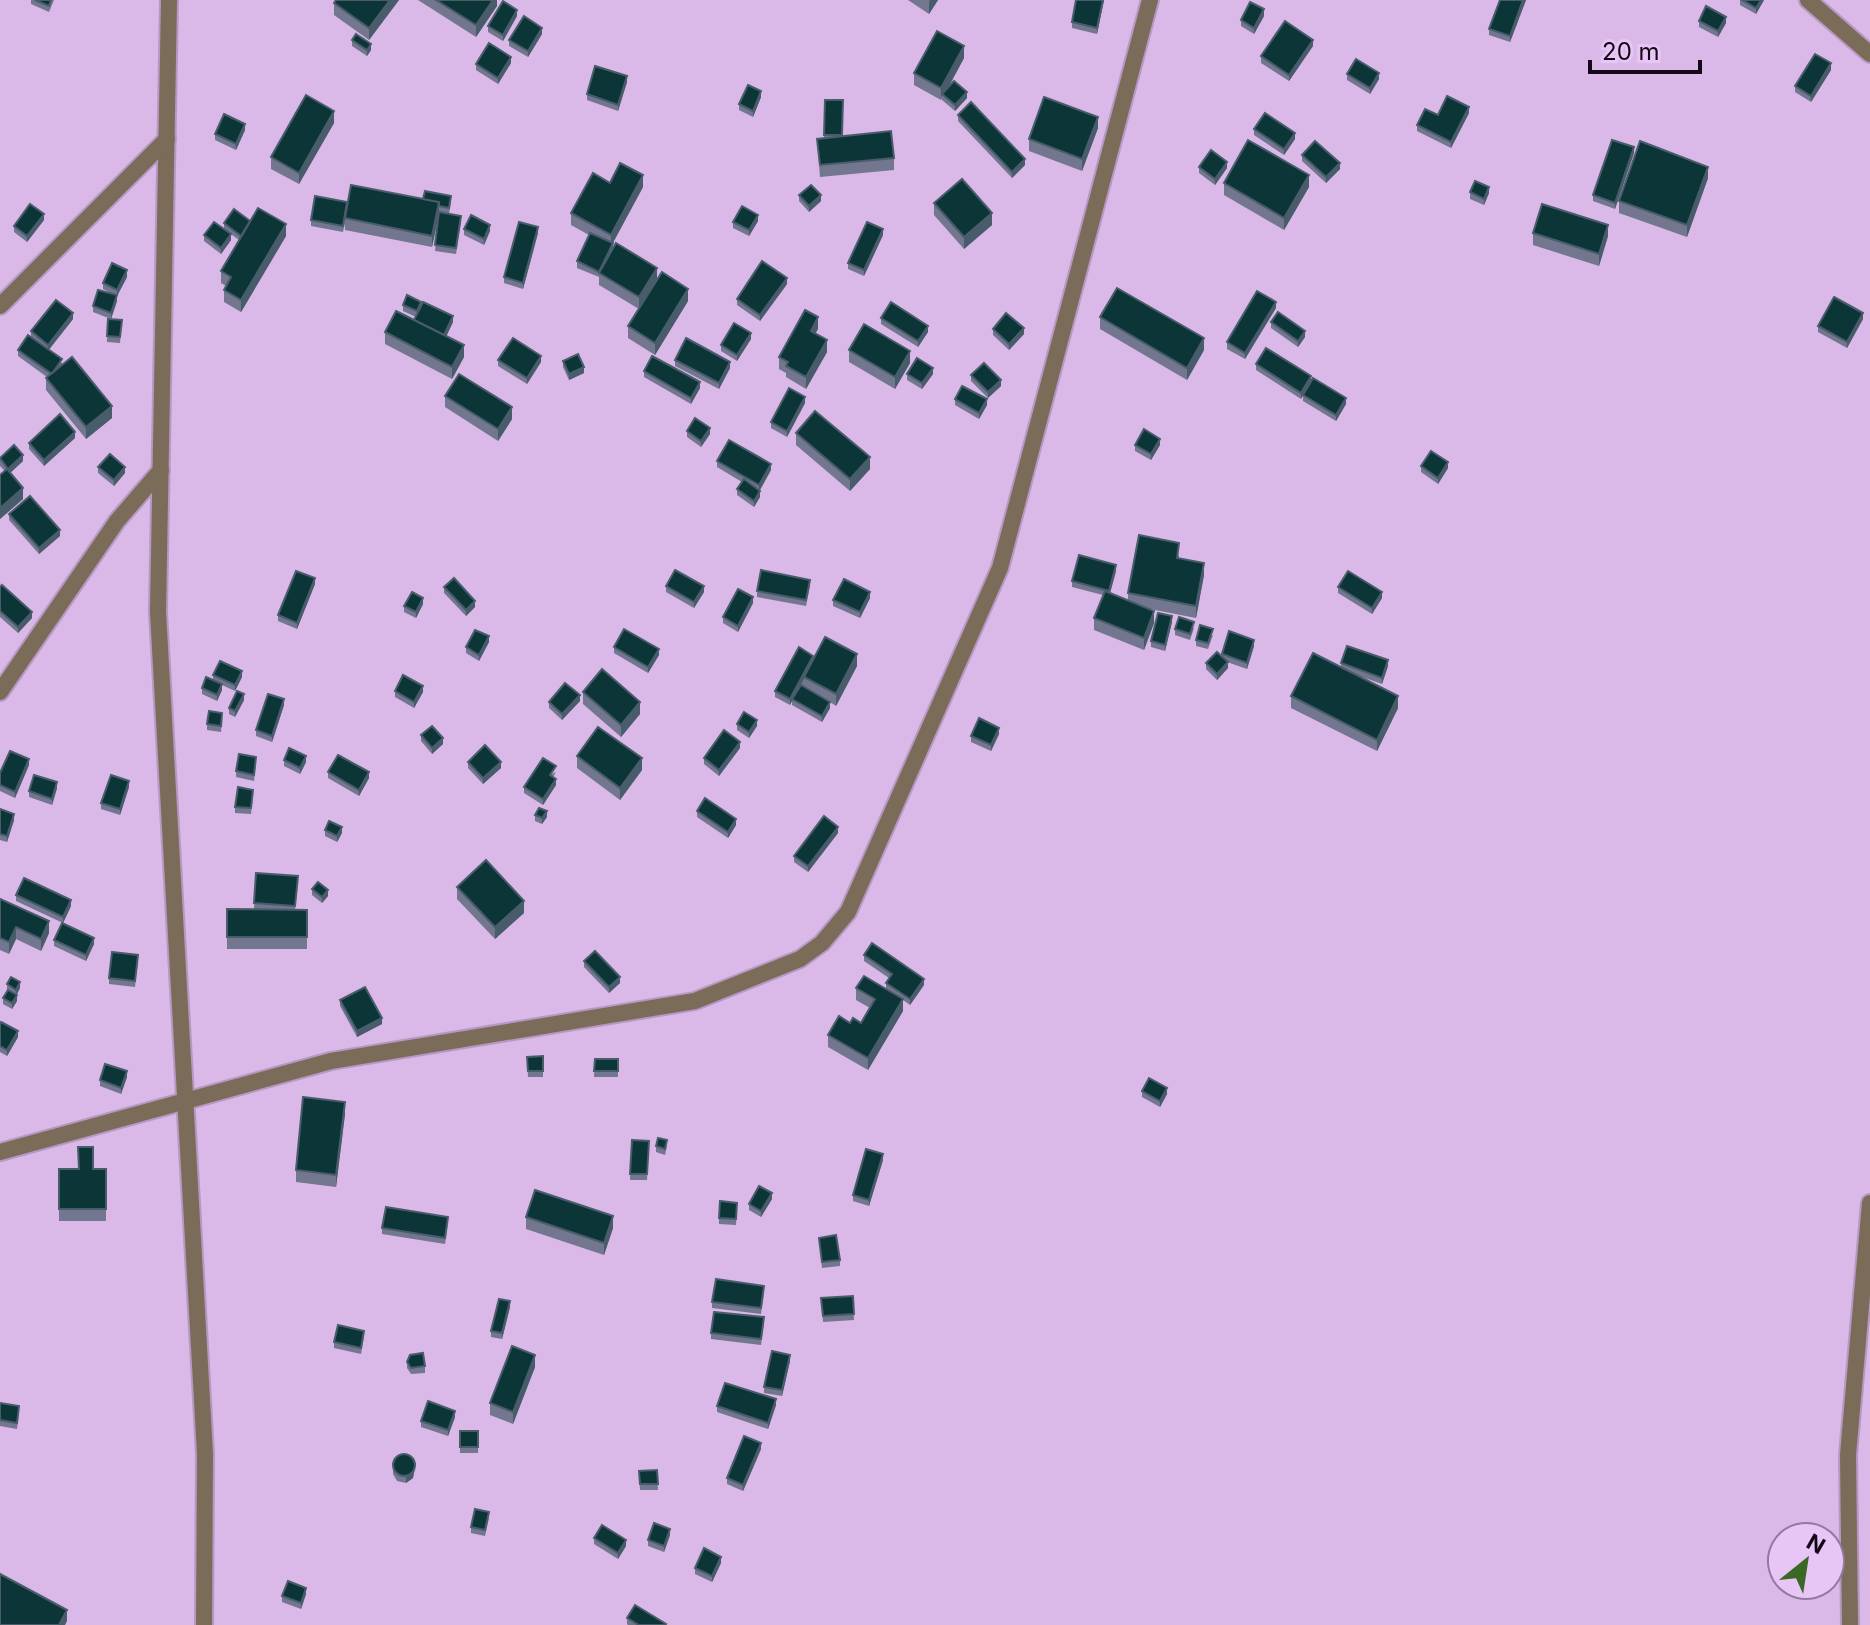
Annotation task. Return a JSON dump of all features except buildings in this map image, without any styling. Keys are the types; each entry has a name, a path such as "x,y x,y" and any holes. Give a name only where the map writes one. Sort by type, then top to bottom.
{"street":[{"path":"169,0 158,612 205,1454 204,1625"},
{"path":"0,1152 331,1061 695,1001 800,959 822,943 848,912 1000,568 1150,0"},
{"path":"1808,0 1870,54"},
{"path":"0,306 167,139"},
{"path":"0,692 117,521 161,470"},
{"path":"1850,1625 1848,1455 1870,1203"}]}
